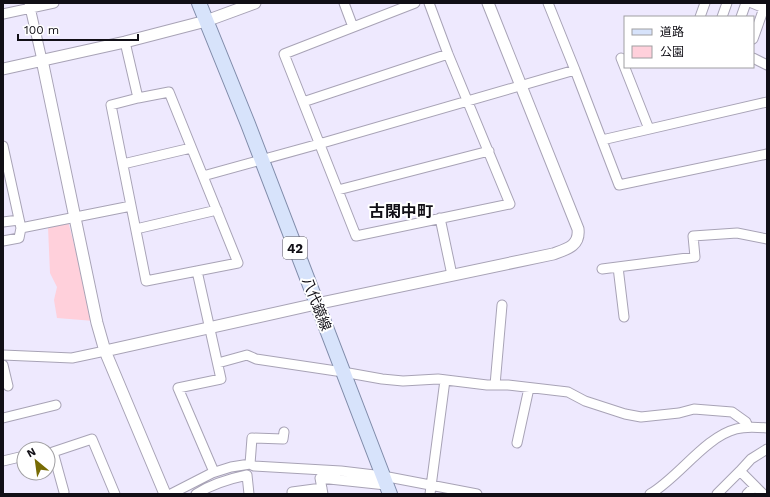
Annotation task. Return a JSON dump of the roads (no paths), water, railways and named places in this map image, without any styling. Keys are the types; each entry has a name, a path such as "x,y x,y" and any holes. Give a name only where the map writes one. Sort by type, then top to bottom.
{"main road":[{"name":"八代鏡線","path":"198,3 262,160 386,485"}],"street":[{"path":"3,14 29,6 54,3"},
{"path":"3,69 125,42 206,21 255,3"},
{"path":"344,3 353,27"},
{"path":"415,3 284,54 356,236 510,204 469,101 448,54 429,3"},
{"path":"3,355 72,358 316,304 553,254 566,250 575,244 579,236 576,222 488,3"},
{"path":"548,3 620,185 767,154"},
{"path":"700,16 705,3"},
{"path":"722,16 727,3"},
{"path":"741,16 746,3"},
{"path":"752,3 764,8 754,36"},
{"path":"29,6 42,60 97,324 105,351 165,494"},
{"path":"125,42 138,98"},
{"path":"302,102 448,54"},
{"path":"621,58 624,66"},
{"path":"754,58 767,65"},
{"path":"625,68 649,129"},
{"path":"203,176 574,70"},
{"path":"168,92 238,263 146,281 111,105 138,98 168,92"},
{"path":"602,140 767,102"},
{"path":"3,146 6,175 20,224 19,238 3,241"},
{"path":"123,164 191,148"},
{"path":"338,190 489,151"},
{"path":"3,222 20,224 75,217 131,206"},
{"path":"136,229 217,210"},
{"path":"440,218 452,275"},
{"path":"602,269 695,257 693,236 737,233 767,239"},
{"path":"618,267 624,317"},
{"path":"197,271 221,379 178,388 214,472"},
{"path":"495,385 502,305"},
{"path":"218,363 247,356 256,359 382,379 403,381 445,380 568,392 585,401 625,414 641,417 679,414 694,409 732,412 746,422 748,427"},
{"path":"3,364 8,386"},
{"path":"431,490 445,380"},
{"path":"517,443 529,388"},
{"path":"3,418 56,406"},
{"path":"650,494 726,432 736,428 767,428"},
{"path":"250,464 252,438 283,439 284,432"},
{"path":"62,493 53,452 92,439 115,494"},
{"path":"717,494 751,459 767,449"},
{"path":"3,461 16,458"},
{"path":"171,494 214,472 250,464 254,466 341,471 386,485"},
{"path":"740,470 765,494"},
{"path":"196,494 226,479 247,475 249,494"},
{"path":"292,492 322,491 320,478 476,494"},
{"path":"747,494 755,486"}],"district":[{"name":"古閑中町","path":"401,211"}]}
